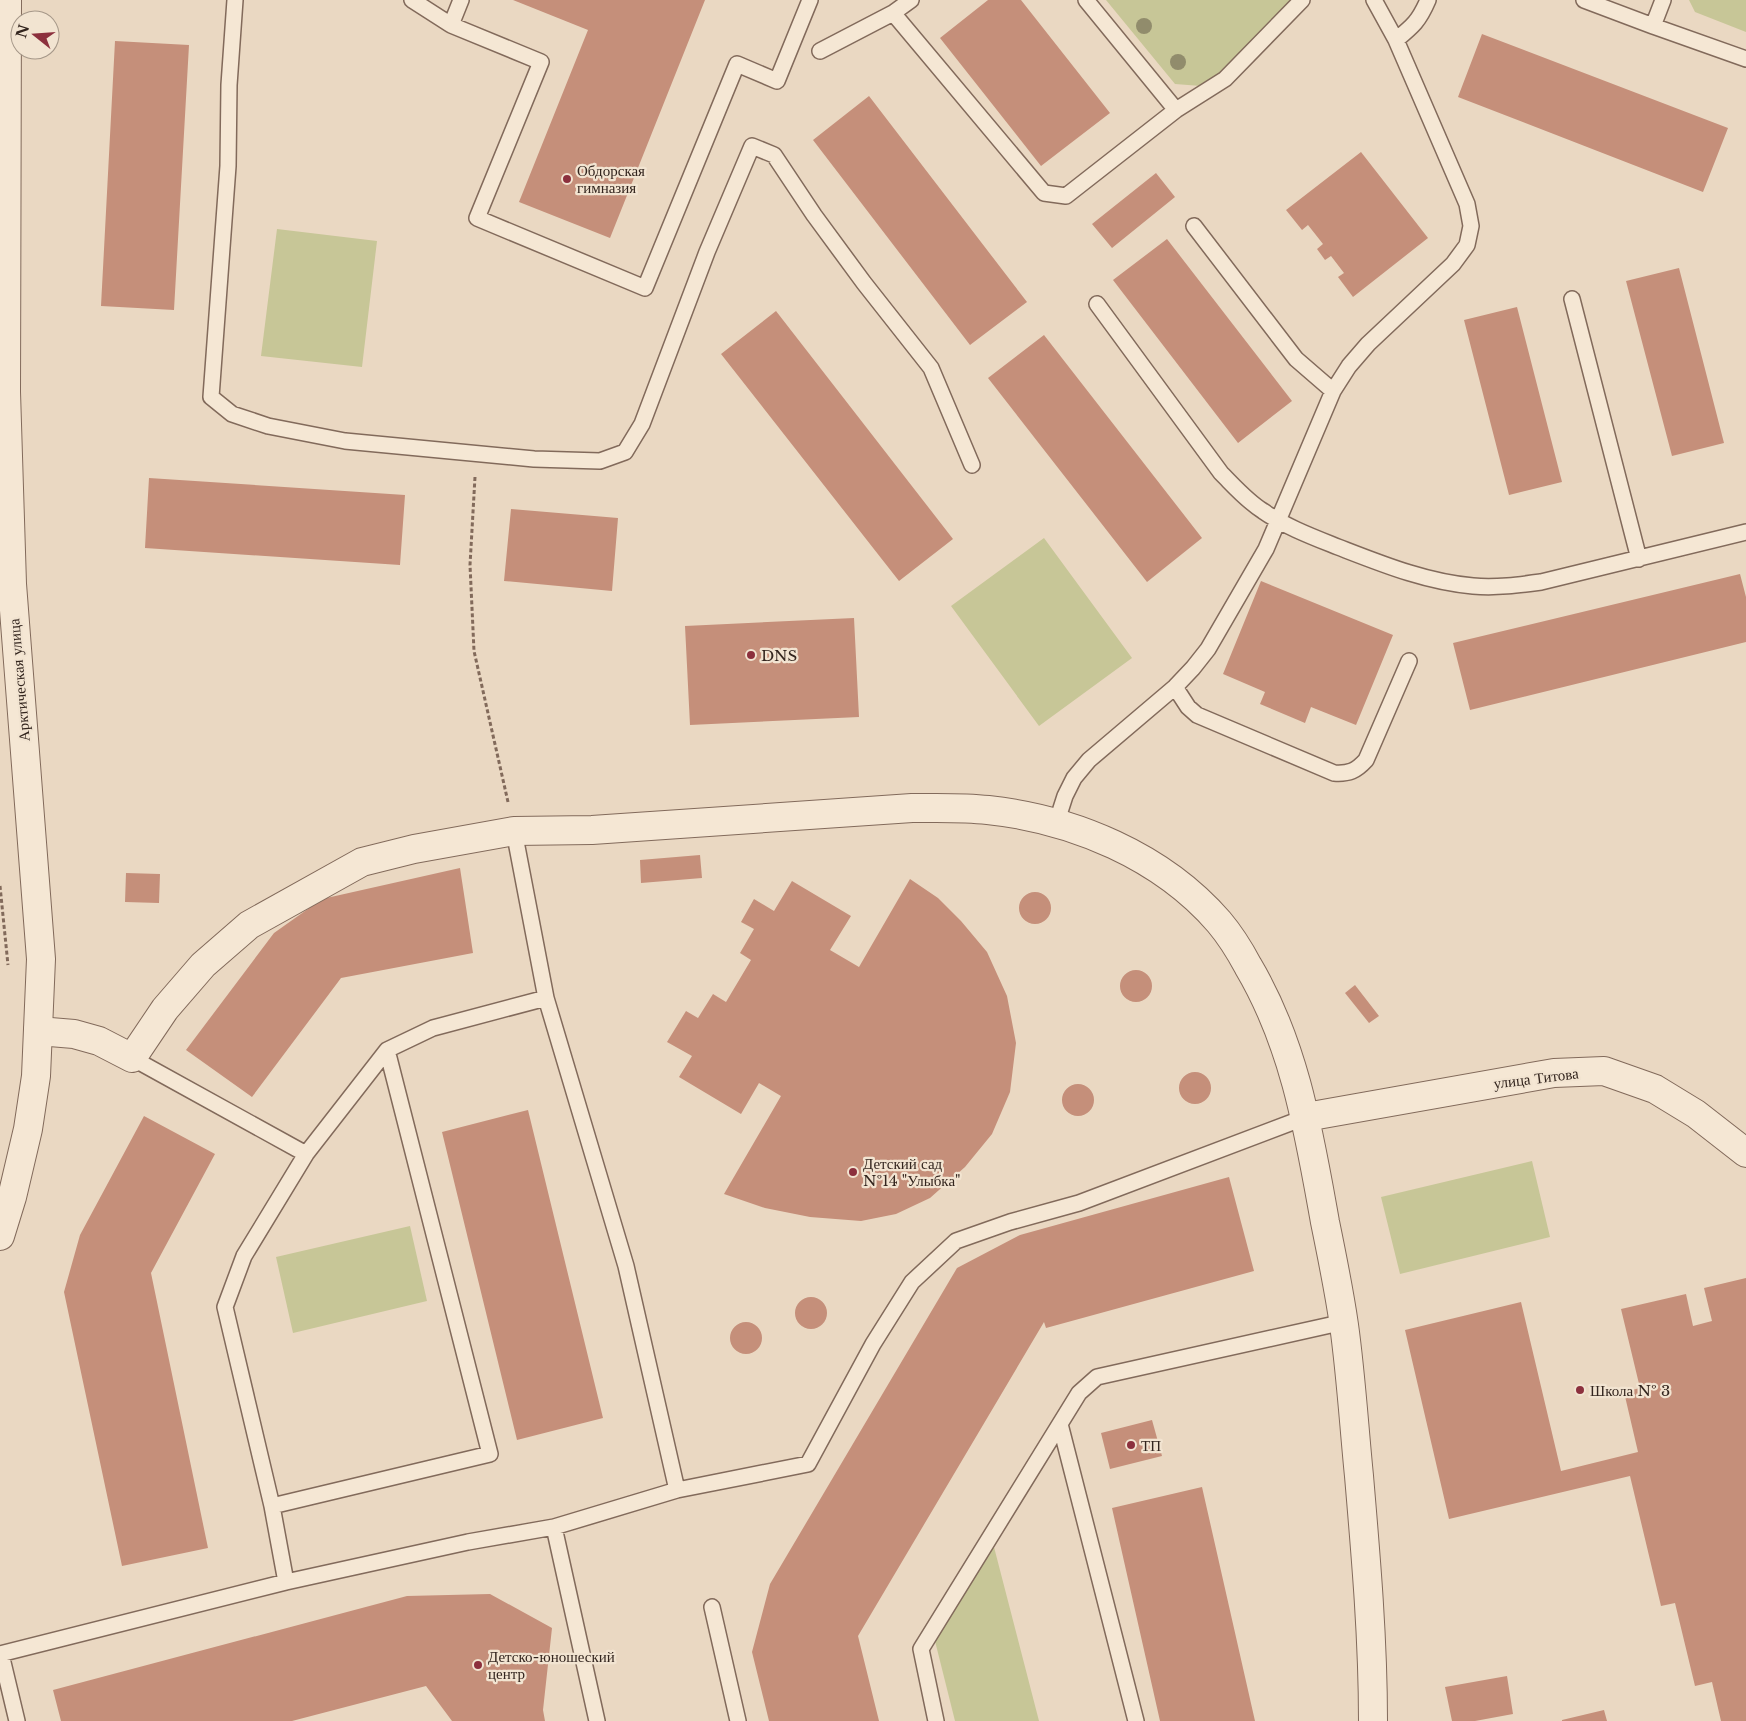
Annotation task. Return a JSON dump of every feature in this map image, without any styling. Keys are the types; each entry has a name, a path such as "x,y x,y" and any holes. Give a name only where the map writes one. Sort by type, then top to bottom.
{"street":[{"name":"Арктическая улица","path":"0,1236 12,1197 28,1129 36,1076 41,959 12,584 6,392 7,0"},
{"path":"38,1031 74,1034 99,1041 132,1058 166,1009 203,965 249,925 362,862 414,849 514,831 592,830 912,808 955,807 989,810 1056,824 1092,835 1115,845 1154,868 1185,890 1219,922 1240,951 1262,990 1292,1067 1306,1117 1344,1322 1364,1533 1373,1676 1373,1721"},
{"name":"улица Титова","path":"1306,1117 1545,1074 1604,1071 1655,1090 1696,1114 1746,1153"}],"lane":[{"path":"234,0 229,85 228,166 211,397 232,414 277,428 345,441 476,454 534,459 600,461 625,452 642,424 707,252 752,146 774,155 814,215 864,284 931,368 972,465"},
{"path":"412,0 450,25 541,62 476,218 645,288 737,64 776,80 810,0"},
{"path":"450,25 461,0"},
{"path":"820,51 893,13 911,0"},
{"path":"1086,0 1176,110"},
{"path":"893,13 1044,193 1066,196 1176,110 1225,79 1302,0"},
{"path":"1056,824 1069,787 1089,760 1175,688 1193,668 1220,631 1266,549 1333,391 1348,366 1368,344 1453,264 1467,245 1470,226 1467,204 1396,40 1374,0"},
{"path":"1396,40 1421,16 1428,0"},
{"path":"1584,0 1746,59"},
{"path":"1653,26 1664,0"},
{"path":"1194,226 1296,359 1333,391"},
{"path":"1572,299 1638,559"},
{"path":"1097,304 1222,473 1241,493 1261,510 1279,521 1409,573 1473,586 1507,586 1541,582 1746,532"},
{"path":"1175,688 1188,707 1197,715 1334,773 1346,774 1358,769 1366,760 1409,661"},
{"path":"514,831 546,998 626,1266 677,1490"},
{"path":"286,1582 272,1506 225,1307 244,1256 306,1154 387,1050 433,1028 546,998"},
{"path":"272,1506 490,1454 387,1050"},
{"path":"132,1058 306,1154"},
{"path":"17,1721 0,1654 286,1582 468,1542 554,1528 677,1490 808,1464 873,1344 912,1282 956,1241 1010,1222 1079,1203 1306,1117"},
{"path":"936,1721 921,1650 1079,1393 1097,1377 1344,1322"},
{"path":"1060,1424 1136,1721"},
{"path":"554,1528 597,1721"},
{"path":"712,1607 738,1721"}],"path":[{"path":"476,454 470,565 474,651 514,831"},
{"path":"0,886 8,966"}],"shaded area":[{"path":"1106,0 1299,0 1225,73 1201,86 1175,84"},
{"path":"1689,0 1746,0 1746,32 1695,12"},
{"path":"277,229 377,241 362,367 261,356"},
{"path":"1044,538 1132,658 1039,726 951,606"},
{"path":"1532,1161 1550,1237 1400,1274 1381,1197"},
{"path":"410,1226 427,1301 293,1333 276,1257"},
{"path":"994,1547 1039,1721 955,1721 935,1641"}],"building":[{"path":"513,0 705,0 610,238 519,202 588,30"},
{"path":"988,0 1021,0 1110,113 1041,166 940,38"},
{"path":"1482,34 1728,128 1703,192 1458,97"},
{"path":"115,41 189,45 174,310 101,306"},
{"path":"869,96 1027,302 970,345 813,140"},
{"path":"1361,152 1428,238 1353,297 1338,277 1344,273 1331,256 1325,260 1317,249 1323,244 1308,225 1302,230 1286,210"},
{"path":"1156,173 1175,197 1112,248 1092,224"},
{"path":"1167,239 1292,401 1238,443 1113,280"},
{"path":"1679,268 1724,443 1672,456 1626,281"},
{"path":"1517,307 1562,482 1509,495 1464,320"},
{"path":"776,311 953,539 899,581 721,354"},
{"path":"1044,335 1202,538 1147,582 988,378"},
{"path":"149,478 405,495 400,565 145,548"},
{"path":"511,509 618,518 612,591 504,581"},
{"path":"1740,574 1746,597 1746,642 1470,710 1453,643"},
{"path":"1261,581 1393,635 1356,725 1311,707 1305,723 1260,704 1265,692 1223,674"},
{"path":"854,618 859,717 690,725 685,626"},
{"path":"700,855 702,878 641,883 640,860"},
{"path":"460,868 473,953 341,978 252,1097 186,1050 274,933 322,899"},
{"path":"126,873 160,874 159,903 125,902"},
{"path":"910,879 938,898 961,921 987,952 1007,996 1016,1043 1010,1092 992,1134 965,1167 930,1198 896,1214 861,1221 810,1217 765,1208 724,1194 781,1096 759,1083 741,1114 679,1077 692,1056 667,1042 686,1011 698,1018 713,994 726,1002 751,960 740,953 754,929 741,922 754,899 774,911 792,881 851,916 830,950 859,967"},
{"path":"1035,892 1041,893 1046,897 1050,902 1050,914 1046,919 1041,923 1035,924 1029,923 1024,919 1020,914 1019,908 1020,902 1024,897 1029,893"},
{"path":"1136,970 1142,971 1147,975 1151,980 1151,992 1147,997 1142,1001 1136,1002 1130,1001 1125,997 1121,992 1120,986 1121,980 1125,975 1130,971"},
{"path":"1355,985 1379,1016 1369,1023 1345,993"},
{"path":"1195,1072 1201,1073 1206,1077 1210,1082 1210,1094 1206,1099 1201,1103 1195,1104 1189,1103 1184,1099 1180,1094 1179,1088 1180,1082 1184,1077 1189,1073"},
{"path":"1078,1084 1084,1085 1089,1089 1093,1094 1093,1106 1089,1111 1084,1115 1078,1116 1072,1115 1067,1111 1063,1106 1062,1100 1063,1094 1067,1089 1072,1085"},
{"path":"528,1110 603,1418 517,1440 442,1132"},
{"path":"144,1116 215,1154 151,1273 208,1548 122,1566 64,1292 80,1235"},
{"path":"1229,1177 1254,1271 1046,1328 1044,1322 858,1636 879,1721 769,1721 752,1652 770,1584 957,1268 1020,1235"},
{"path":"1746,1278 1746,1721 1721,1721 1712,1682 1695,1686 1675,1603 1661,1606 1630,1476 1449,1519 1405,1330 1521,1302 1561,1471 1638,1452 1624,1392 1640,1388 1621,1309 1686,1294 1693,1326 1712,1321 1704,1288"},
{"path":"811,1297 817,1298 822,1302 826,1307 826,1319 822,1324 817,1328 811,1329 805,1328 800,1324 796,1319 795,1313 796,1307 800,1302 805,1298"},
{"path":"746,1322 752,1323 757,1327 761,1332 761,1344 757,1349 752,1353 746,1354 740,1353 735,1349 731,1344 730,1338 731,1332 735,1327 740,1323"},
{"name":"ТП","path":"1152,1420 1162,1456 1110,1469 1101,1433"},
{"path":"1202,1487 1255,1721 1160,1721 1112,1508"},
{"path":"490,1594 552,1628 543,1710 545,1721 452,1721 426,1686 292,1721 61,1721 53,1690 407,1596"},
{"path":"1507,1676 1513,1714 1475,1721 1452,1721 1445,1687"},
{"path":"1604,1710 1607,1721 1562,1721 1562,1720"}],"place":[{"name":"Обдорская гимназия","path":"567,179"},
{"name":"DNS","path":"751,655"},
{"name":"Детский сад №14 \"Улыбка\"","path":"853,1172"},
{"name":"Школа № 3","path":"1580,1390"},
{"name":"ТП","path":"1131,1445"},
{"name":"Детско-юношеский центр","path":"478,1665"}]}
